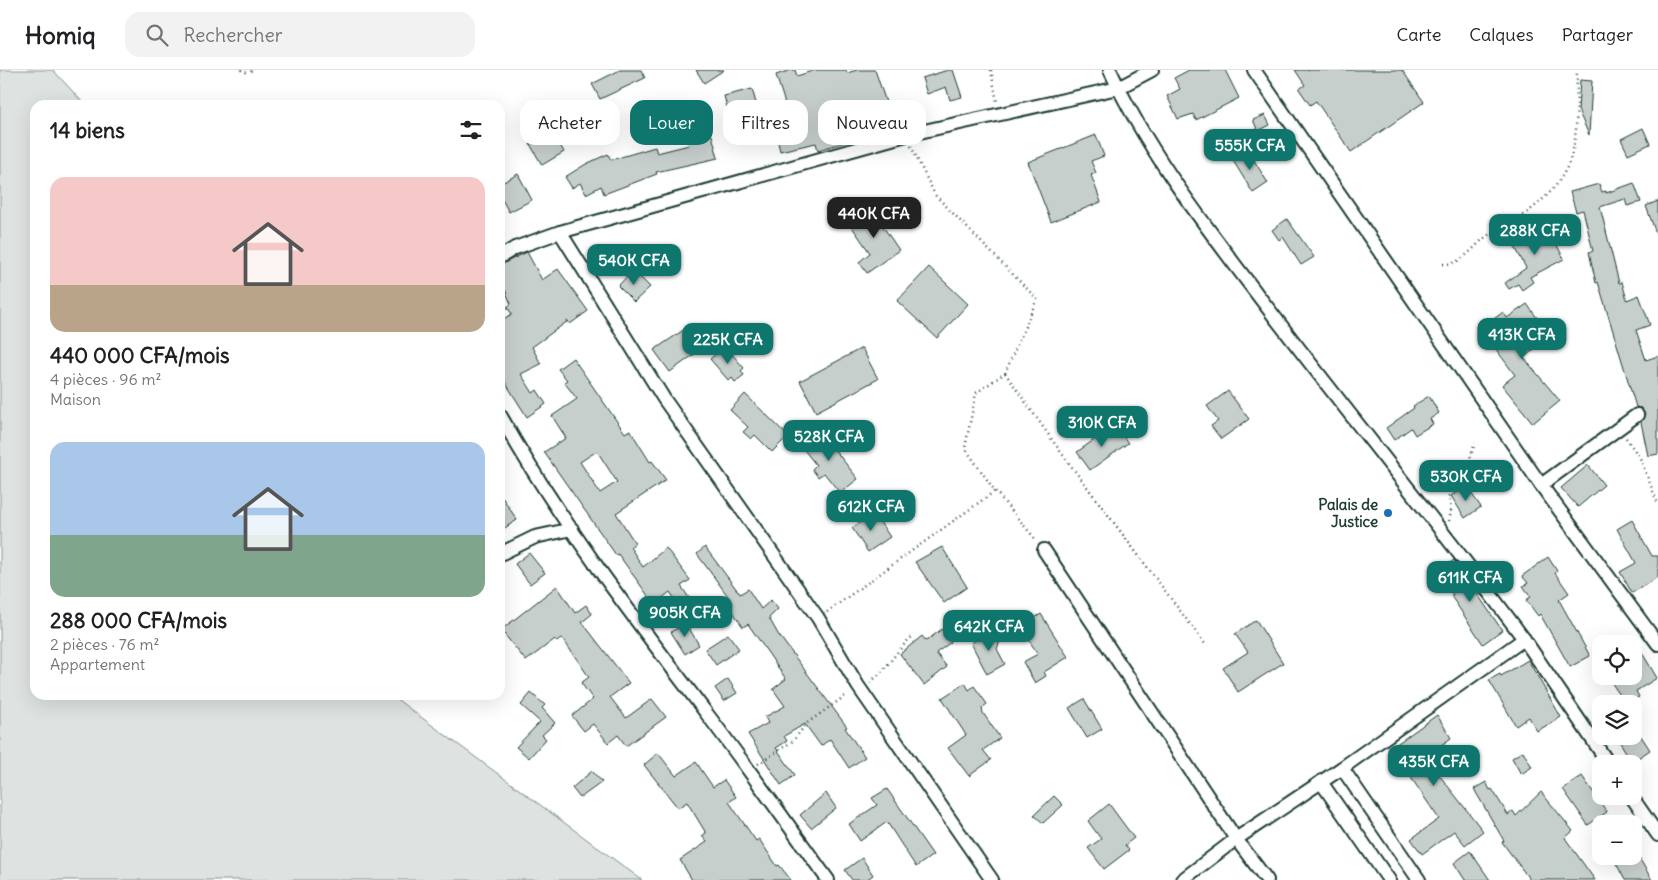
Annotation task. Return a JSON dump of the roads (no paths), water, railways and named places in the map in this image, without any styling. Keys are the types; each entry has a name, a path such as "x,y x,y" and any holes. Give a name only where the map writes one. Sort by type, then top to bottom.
{"street":[{"path":"1110,70 1118,88 1165,166 1238,269 1342,406 1446,535 1524,639 1603,755"},
{"path":"505,254 515,248 560,232 906,135 1000,116 1118,88 1152,70"},
{"path":"1254,70 1541,485 1658,644"},
{"path":"560,232 664,399 818,618 858,686 992,880"},
{"path":"1541,485 1637,416"},
{"path":"505,423 572,529 633,618 748,770 828,880"},
{"path":"505,552 535,537 572,529"},
{"path":"1044,550 1236,839 1267,880"},
{"path":"1182,880 1236,839 1342,768 1524,639"},
{"path":"1342,768 1419,880"},
{"path":"1321,782 1389,880"},
{"path":"1637,805 1658,835"}],"place":[{"name":"Palais de Justice","path":"1388,513"}]}
